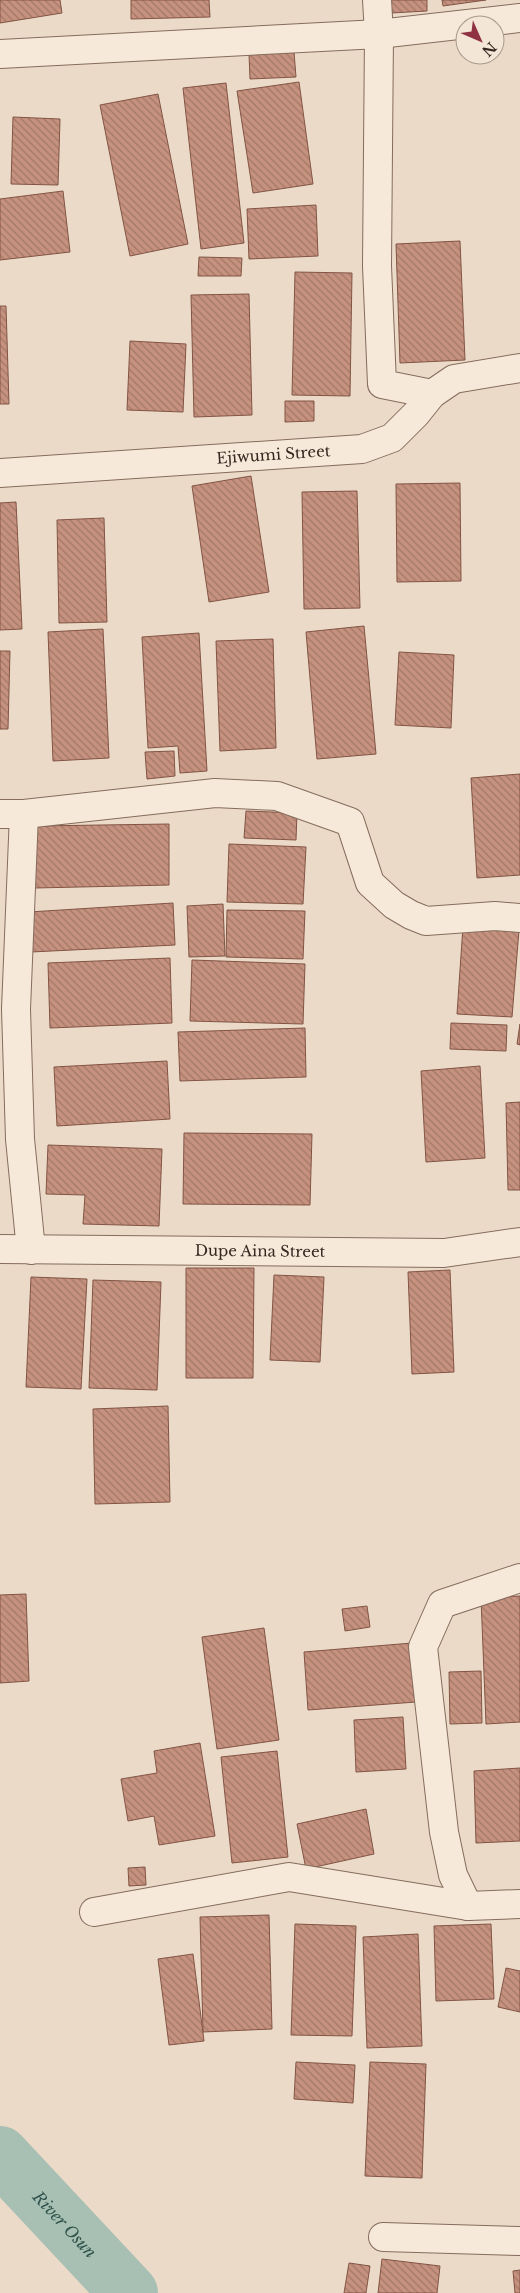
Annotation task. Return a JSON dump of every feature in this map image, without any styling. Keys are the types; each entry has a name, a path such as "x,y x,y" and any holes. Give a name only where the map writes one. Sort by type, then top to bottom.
{"street":[{"path":"377,0 379,34 377,266 382,384 432,394"},
{"path":"0,54 379,34 520,18"},
{"name":"Ejiwumi Street","path":"0,473 362,449 392,438 416,414 432,394 454,379 520,368"},
{"path":"31,1250 20,1139 12,814 215,793 277,796 350,822 370,883 394,905 411,915 426,921 495,916 520,918"},
{"name":"Dupe Aina Street","path":"0,1249 444,1253 520,1242"},
{"path":"468,1906 453,1875 444,1832 423,1646 442,1604 520,1578"},
{"path":"94,1912 289,1877 468,1906 520,1904"},
{"path":"384,2237 520,2241"}],"building":[{"path":"0,0 60,0 62,13 0,23"},
{"path":"131,0 209,0 210,17 131,19"},
{"path":"390,0 427,0 427,11 391,13"},
{"path":"442,0 486,0 443,6"},
{"path":"294,52 296,77 250,79 249,54"},
{"path":"299,82 313,184 253,193 237,91"},
{"path":"226,83 244,243 201,249 183,88"},
{"path":"158,94 188,244 130,256 100,105"},
{"path":"13,117 60,119 58,185 11,184"},
{"path":"63,191 70,252 0,260 0,199"},
{"path":"316,205 318,256 249,259 247,209"},
{"path":"460,241 465,360 400,363 396,244"},
{"path":"199,257 242,258 241,276 198,276"},
{"path":"295,272 352,273 350,396 292,395"},
{"path":"249,294 252,415 194,417 191,295"},
{"path":"0,306 6,306 9,404 0,404"},
{"path":"130,341 186,344 183,412 127,410"},
{"path":"285,401 314,401 314,421 285,422"},
{"path":"251,476 269,592 209,602 192,486"},
{"path":"460,483 461,581 397,582 396,484"},
{"path":"357,491 360,608 304,609 302,492"},
{"path":"16,502 22,629 0,630 0,503"},
{"path":"104,518 107,622 59,623 57,520"},
{"path":"364,626 376,754 317,759 306,632"},
{"path":"103,629 109,758 53,761 48,632"},
{"path":"199,633 207,771 180,773 178,746 148,748 142,637"},
{"path":"273,639 276,748 220,751 216,641"},
{"path":"0,651 10,651 8,729 0,729"},
{"path":"399,652 454,655 451,728 395,725"},
{"path":"174,751 175,776 147,779 145,752"},
{"path":"520,774 520,875 477,878 471,778"},
{"path":"246,811 297,813 296,840 244,838"},
{"path":"169,824 169,885 35,888 35,826"},
{"path":"229,844 306,847 303,904 227,902"},
{"path":"173,903 175,945 31,952 29,912"},
{"path":"223,904 225,956 189,957 187,906"},
{"path":"227,910 305,911 303,959 226,957"},
{"path":"463,926 519,930 512,1017 457,1014"},
{"path":"170,958 172,1023 50,1028 48,963"},
{"path":"192,960 305,964 303,1024 190,1021"},
{"path":"451,1023 507,1025 506,1051 450,1049"},
{"path":"520,1024 520,1045 517,1044"},
{"path":"305,1028 306,1077 180,1081 178,1032"},
{"path":"167,1061 170,1119 57,1126 54,1067"},
{"path":"480,1066 485,1158 426,1162 421,1071"},
{"path":"520,1102 520,1190 508,1190 506,1103"},
{"path":"184,1133 312,1134 310,1205 183,1204"},
{"path":"48,1145 162,1149 159,1226 83,1224 85,1195 46,1194"},
{"path":"186,1268 254,1268 253,1378 186,1378"},
{"path":"450,1270 454,1372 412,1374 408,1272"},
{"path":"274,1275 324,1277 320,1362 270,1360"},
{"path":"31,1277 87,1279 81,1389 26,1387"},
{"path":"93,1280 161,1282 157,1390 89,1388"},
{"path":"168,1406 170,1502 95,1504 93,1409"},
{"path":"26,1594 29,1681 0,1683 0,1595"},
{"path":"520,1596 520,1722 486,1724 481,1598"},
{"path":"367,1606 370,1627 345,1631 342,1609"},
{"path":"264,1628 279,1740 217,1749 202,1637"},
{"path":"412,1643 416,1702 308,1710 304,1652"},
{"path":"481,1671 482,1723 450,1724 449,1672"},
{"path":"403,1717 406,1769 356,1772 354,1720"},
{"path":"200,1743 215,1836 159,1845 154,1816 128,1821 121,1779 157,1773 154,1751"},
{"path":"277,1751 288,1857 232,1863 221,1757"},
{"path":"520,1768 520,1841 476,1843 474,1771"},
{"path":"366,1809 374,1854 306,1869 297,1824"},
{"path":"145,1867 146,1885 129,1886 128,1868"},
{"path":"269,1915 272,2029 203,2032 200,1917"},
{"path":"295,1924 356,1926 352,2036 291,2035"},
{"path":"491,1924 494,1999 436,2001 434,1926"},
{"path":"418,1934 422,2046 367,2048 363,1937"},
{"path":"193,1954 204,2041 169,2045 158,1959"},
{"path":"506,1968 520,1971 520,2012 498,2007"},
{"path":"296,2062 355,2065 353,2103 294,2099"},
{"path":"370,2062 426,2064 422,2178 365,2176"},
{"path":"382,2259 440,2266 437,2293 378,2293"},
{"path":"349,2263 370,2266 366,2293 344,2293"},
{"path":"520,2270 520,2293 515,2293 513,2271"}],"waterway":[{"name":"River Osun","path":"0,2155 129,2293"}]}
